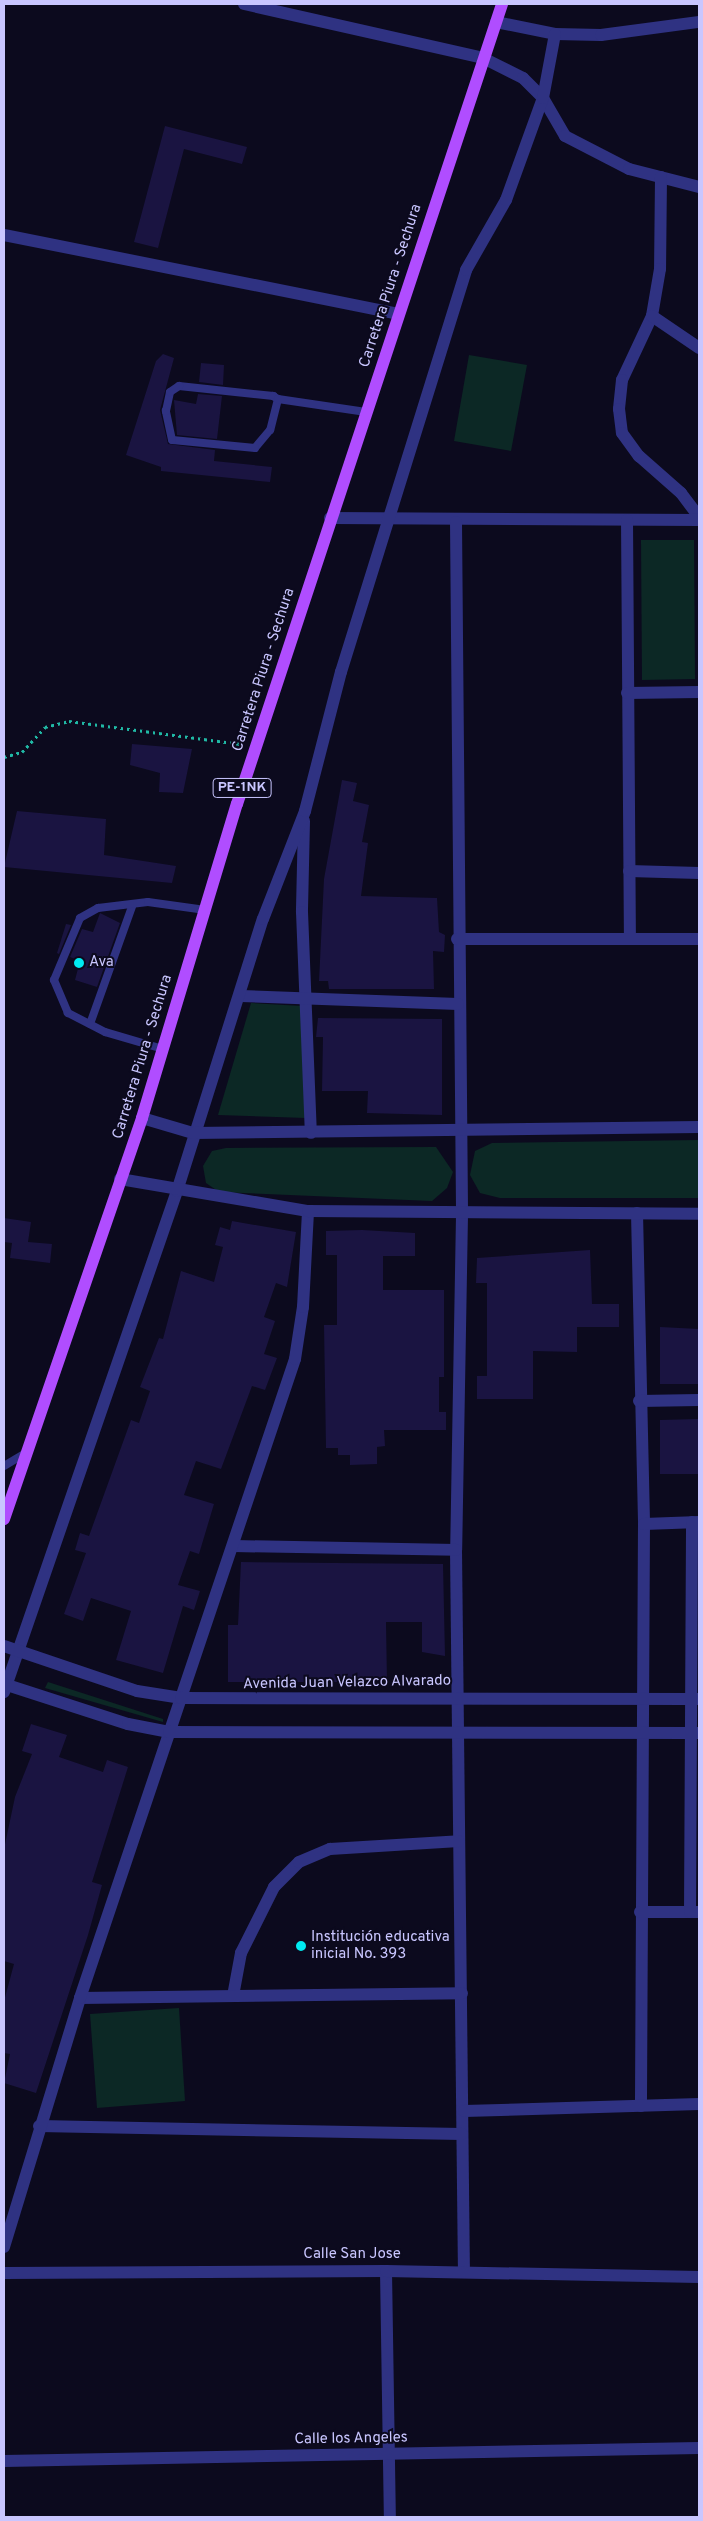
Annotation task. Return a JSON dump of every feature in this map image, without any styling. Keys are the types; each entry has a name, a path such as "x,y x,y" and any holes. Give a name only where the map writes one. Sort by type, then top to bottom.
{"main road":[{"name":"Carretera Piura - Sechura","path":"4,1519 142,1118 256,746 330,518 502,4"}],"street":[{"path":"244,4 483,58 515,72 543,98 565,136 629,169 699,187"},
{"path":"496,22 555,34 600,35 699,22"},
{"path":"555,34 543,98 506,200 466,270 392,520 341,672 304,811 263,919 241,996 193,1133 176,1191 4,1687 128,1724 169,1732 694,1733"},
{"path":"661,177 660,269 652,316 622,380 622,433 699,518"},
{"path":"4,235 398,314"},
{"path":"652,316 699,348"},
{"path":"330,518 456,522 699,518"},
{"path":"627,520 630,939"},
{"path":"456,522 457,939 459,1133 462,1215 456,1550 457,1733 464,2111 462,2134 464,2272"},
{"path":"627,693 699,692"},
{"path":"304,811 311,1133"},
{"path":"629,871 699,873"},
{"path":"457,939 699,939"},
{"path":"241,996 458,1004"},
{"path":"142,1118 193,1133 459,1133 699,1128"},
{"path":"120,1179 176,1191 308,1211 462,1215 699,1214"},
{"path":"4,2247 39,2126 80,1998 169,1732 234,1546 295,1359 303,1307 308,1211"},
{"path":"637,1214 644,1524 640,1912 641,2106"},
{"path":"640,1401 699,1400"},
{"path":"640,1912 695,1912 694,1699 696,1522 644,1524"},
{"path":"234,1546 456,1550"},
{"name":"Avenida Juan Velazco Alvarado","path":"4,1646 138,1690 181,1698 457,1697 694,1699"},
{"path":"233,1996 241,1953 274,1887 299,1862 330,1849 459,1842"},
{"path":"80,1998 462,1993"},
{"path":"464,2111 699,2104"},
{"path":"39,2126 462,2134"},
{"path":"386,2270 390,2517"},
{"name":"Calle San Jose","path":"4,2272 386,2270 699,2277"},
{"name":"Calle los Angeles","path":"4,2461 699,2448"}],"lane":[{"path":"278,399 270,430 255,448 172,440 166,429 170,392 179,386 278,399 366,412"},
{"path":"163,1049 90,1024 68,1013 58,996 54,980 63,951 80,918 98,908 148,902 205,910"},
{"path":"90,1024 132,904"},
{"path":"4,1466 27,1452"}],"path":[{"path":"4,757 22,752 46,727 69,721 256,746"}],"green space":[{"path":"469,355 527,365 511,451 454,441"},
{"path":"641,540 694,540 695,679 642,680"},
{"path":"251,1003 302,1006 306,1118 218,1115"},
{"path":"699,1140 699,1198 500,1198 480,1193 470,1175 475,1151 492,1143"},
{"path":"436,1147 453,1172 447,1188 432,1201 219,1192 206,1183 203,1166 212,1151 226,1148"},
{"path":"48,1682 163,1719 163,1722 45,1688"},
{"path":"179,2008 185,2101 97,2108 90,2014"}],"building":[{"path":"165,126 247,147 242,164 184,149 158,248 134,242"},
{"path":"163,354 174,358 160,410 168,444 215,450 214,461 272,467 270,482 161,471 161,467 126,455 156,361"},
{"path":"201,363 224,365 223,385 199,382"},
{"path":"198,394 222,396 217,439 177,435 174,400 196,404"},
{"path":"132,744 192,749 183,793 159,792 160,773 130,765"},
{"path":"342,780 357,783 353,801 369,805 362,842 368,843 361,896 437,898 439,932 445,935 444,952 433,951 434,989 329,989 328,981 319,981 324,879"},
{"path":"17,811 106,819 104,855 176,866 172,883 4,867"},
{"path":"100,913 120,923 97,987 75,980 80,961 70,957 82,929 93,932"},
{"path":"66,924 71,925 59,954 57,953"},
{"path":"318,1018 442,1019 442,1115 367,1113 368,1091 322,1091 323,1037 316,1037"},
{"path":"4,1218 31,1222 28,1242 52,1244 50,1263 10,1258 12,1243 4,1242"},
{"path":"232,1221 296,1232 287,1287 276,1283 264,1317 275,1321 264,1354 277,1358 265,1390 252,1386 221,1469 196,1461 184,1495 214,1504 199,1554 190,1551 178,1585 200,1591 194,1610 183,1606 163,1673 116,1660 131,1611 91,1598 83,1621 64,1614 86,1553 75,1550 80,1533 89,1536 131,1420 139,1423 150,1391 140,1387 159,1338 163,1339 181,1271 214,1282 223,1247 215,1245 220,1227 230,1230"},
{"path":"362,1230 415,1233 415,1256 383,1256 383,1290 444,1290 444,1377 439,1377 439,1412 446,1412 446,1430 384,1430 385,1446 377,1447 377,1464 350,1465 350,1455 338,1455 338,1448 326,1448 324,1325 337,1325 337,1255 326,1255 326,1231"},
{"path":"590,1250 592,1304 619,1304 619,1327 577,1327 577,1352 533,1351 533,1399 477,1399 477,1376 487,1376 487,1283 476,1283 477,1258"},
{"path":"660,1327 699,1329 699,1384 660,1384"},
{"path":"698,1419 699,1474 660,1474 660,1420"},
{"path":"241,1562 443,1564 445,1656 422,1652 422,1622 386,1622 387,1682 228,1682 228,1625 238,1625"},
{"path":"31,1724 67,1735 59,1757 103,1772 107,1760 128,1767 92,1882 102,1885 88,1935 36,2093 4,2083 10,2054 4,2053 4,2001 14,1964 4,1961 4,1849 15,1797 32,1754 22,1751"}],"place":[{"name":"Ava","path":"79,963"},
{"name":"Institución educativa inicial No. 393","path":"301,1946"}]}
